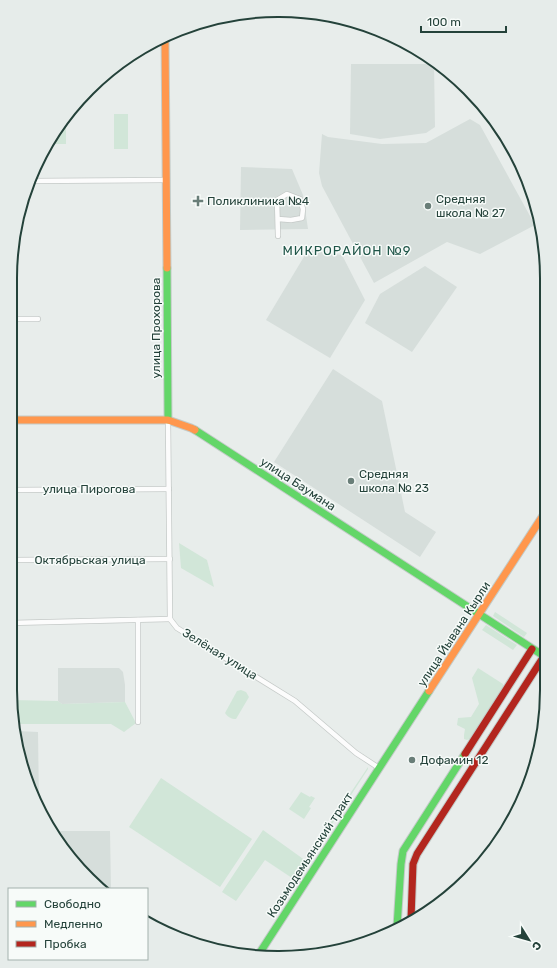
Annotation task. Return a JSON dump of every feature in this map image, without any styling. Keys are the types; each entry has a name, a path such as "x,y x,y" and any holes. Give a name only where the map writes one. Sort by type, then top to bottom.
{"main road":[{"name":"улица Прохорова","path":"165,43 168,420"},
{"name":"улица Баумана","path":"17,420 168,420 191,428 540,653"},
{"name":"улица Йывана Кырли","path":"379,768 540,520"},
{"path":"397,922 400,864 405,846 532,649"},
{"path":"411,915 413,864 417,854 540,665"},
{"path":"474,741 485,748"},
{"name":"Козьмодемьянский тракт","path":"262,950 379,768"},
{"path":"399,883 412,883"}],"street":[{"path":"36,181 166,180"},
{"path":"278,219 291,220 302,218 303,209 300,199 287,194 278,200 278,219 278,236"},
{"path":"17,318 38,319"},
{"name":"улица Прохорова","path":"168,420 170,619"},
{"name":"улица Пирогова","path":"17,490 169,489"},
{"name":"Октябрьская улица","path":"17,560 170,560"},
{"name":"Зелёная улица","path":"17,623 170,619 177,628 295,701 356,753 379,768"},
{"path":"138,620 138,722"}],"shaded area":[{"path":"351,64 428,64 434,68 435,127 426,133 380,139 350,134"},
{"name":"Средняя школа № 27","path":"470,119 480,125 535,225 480,254 447,242 374,283 322,186 319,173 322,134 328,137 382,144 426,143"},
{"path":"241,167 292,169 303,195 308,229 240,230"},
{"path":"308,250 342,255 365,300 330,358 266,320"},
{"path":"425,266 457,287 412,352 365,323 380,294"},
{"name":"Средняя школа № 23","path":"333,369 382,401 405,512 436,532 420,557 274,462"},
{"path":"58,668 119,668 123,672 125,702 62,704 58,701"},
{"path":"20,731 38,732 39,794 31,774"},
{"path":"59,831 110,831 111,888 108,888 82,862"}],"green space":[{"path":"114,114 128,114 128,149 114,149"},
{"path":"66,126 66,144 54,144"},
{"path":"179,543 207,560 214,587 181,568"},
{"path":"495,612 527,633 524,637 493,616"},
{"path":"486,625 517,645 513,650 482,630"},
{"path":"478,668 503,684 503,689 472,738 467,740 464,739 465,729 457,725 458,718 471,717 479,704 472,678"},
{"path":"241,690 246,692 249,697 236,719 228,717 225,713 237,691"},
{"path":"18,700 58,701 62,704 125,702 136,723 124,732 111,724 19,724"},
{"path":"368,767 308,861 306,861 306,859"},
{"path":"161,778 252,839 220,887 129,827"},
{"path":"301,792 315,798 304,819 289,809"},
{"path":"263,830 309,864 274,916 270,914 292,878 265,860 236,901 222,892"}],"traffic: fast":[{"path":"167,268 168,420"},
{"path":"195,430 479,614"},
{"path":"479,614 540,653"},
{"path":"262,950 429,691"},
{"path":"397,922 403,851 465,754"}],"traffic: slow":[{"path":"165,43 167,268"},
{"path":"17,420 168,420 195,430"},
{"path":"429,691 540,520"}],"traffic: jam":[{"path":"465,754 532,649"},
{"path":"411,915 413,864 417,854 540,662"}],"place":[{"name":"Поликлиника №4","path":"198,201"},
{"name":"Средняя школа № 27","path":"428,206"},
{"name":"Средняя школа № 23","path":"351,481"},
{"name":"Дофамин 12","path":"412,760"}],"district":[{"name":"МИКРОРАЙОН №9","path":"347,250"}]}
